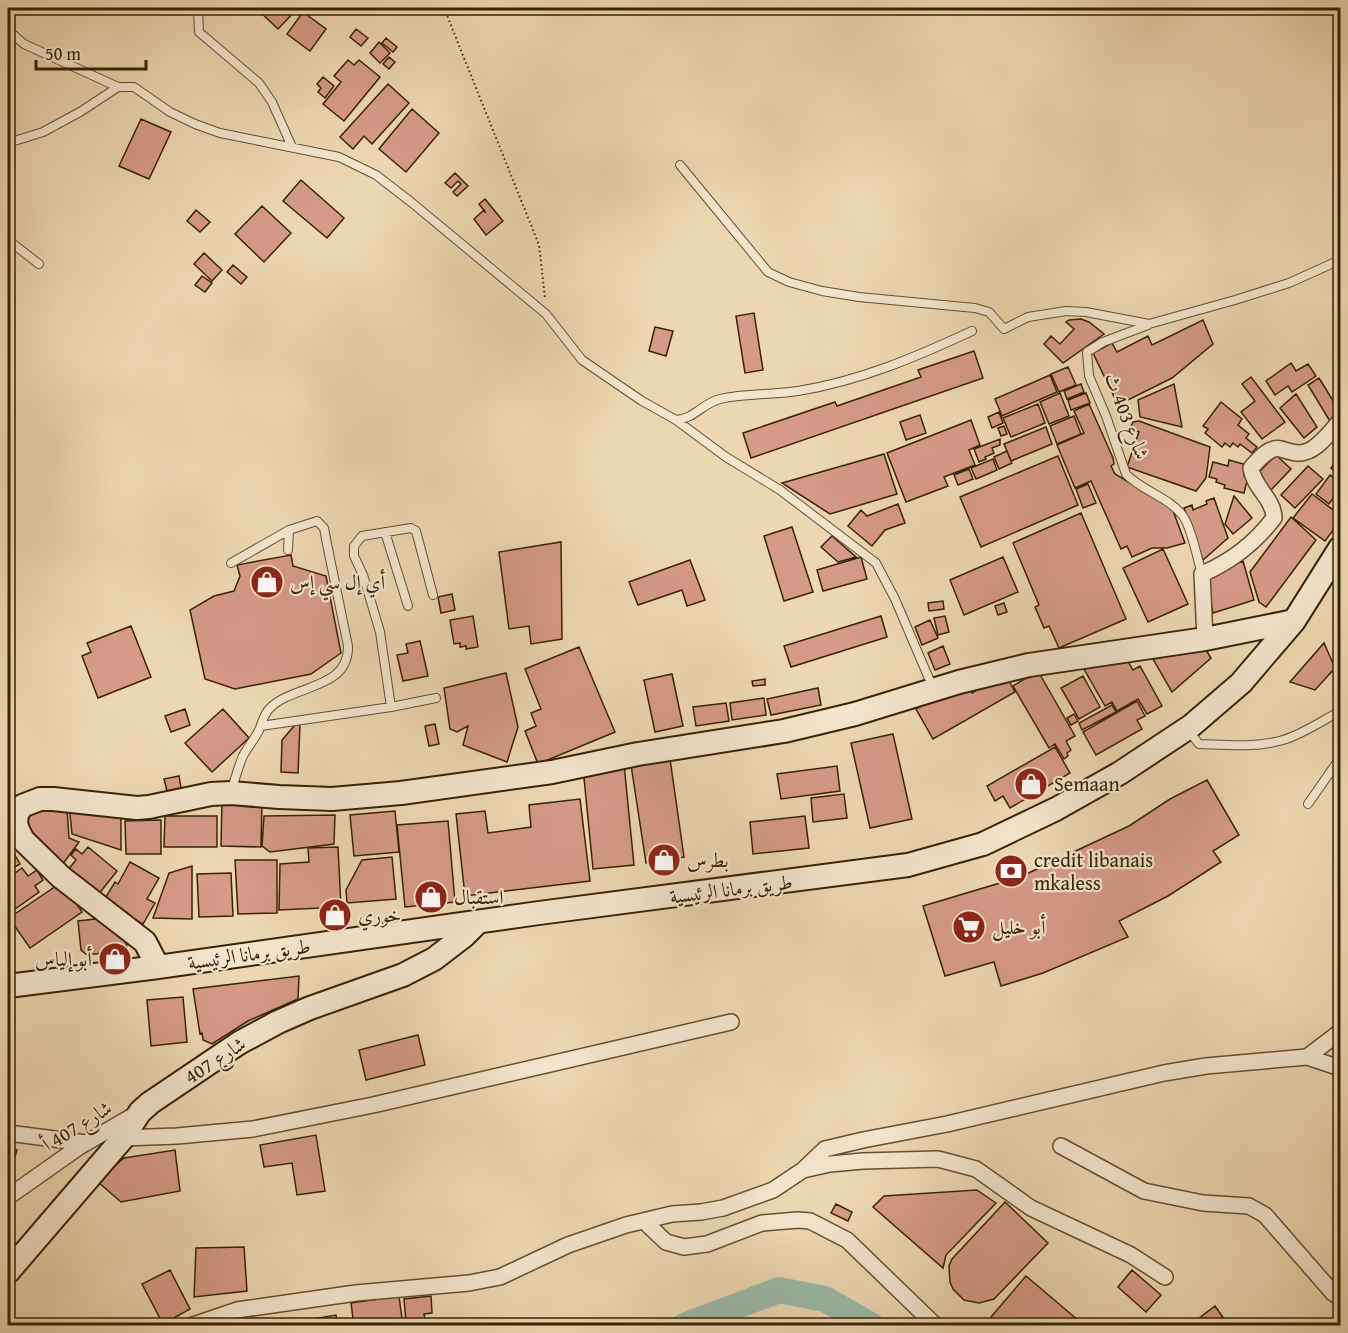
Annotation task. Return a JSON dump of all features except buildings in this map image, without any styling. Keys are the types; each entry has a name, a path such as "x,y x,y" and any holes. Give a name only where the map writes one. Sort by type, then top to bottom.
{"street":[{"path":"1202,574 1226,563 1246,549 1274,518 1274,510 1252,476 1251,468 1257,460 1270,450 1280,448 1287,452 1304,453 1316,446 1341,421"},
{"name":"طريق برمانا الرئيسية","path":"8,986 908,865 983,844 1056,809 1120,773 1187,729 1241,682 1294,621 1341,548"},
{"name":"شارع 403 ث","path":"1202,574 1204,639"},
{"path":"158,967 145,942 62,877 23,840 12,810 40,799 137,808 211,794 332,798 401,793 552,772 638,754 784,731 855,714 933,690 1029,665 1204,639 1294,621"},
{"name":"شارع 407","path":"8,1272 123,1138 140,1112 164,1094 268,1027 310,1008 403,975 434,959 464,936 478,921"},
{"path":"123,1138 253,1129 373,1105 731,1022"},
{"path":"1307,1057 1341,1032"},
{"path":"190,1326 237,1310 356,1293 500,1277 568,1245 626,1225 672,1214 701,1212 738,1203 779,1187 803,1170 825,1149 862,1140 947,1124 1164,1073 1206,1066 1307,1057 1341,1068"},
{"name":"شارع 407 أ","path":"8,1197 86,1143 140,1112"},
{"path":"8,1133 86,1143"},
{"path":"1061,1146 1144,1191 1203,1203 1249,1206 1265,1215 1333,1293 1341,1298"},
{"path":"803,1170 830,1164 863,1161 938,1159 976,1169 1031,1208 1131,1255 1166,1277"},
{"path":"644,1221 666,1242 684,1247 706,1244 762,1223 810,1221 847,1240 936,1326"}],"lane":[{"path":"198,8 199,32 259,83 272,102 292,147"},
{"path":"8,30 24,44 118,87 134,87 170,112 195,124 220,133 339,156 376,175 546,314 582,360 642,401 676,420 726,457 780,490 876,563 894,598 933,690"},
{"path":"8,143 43,132 80,112 118,87"},
{"path":"680,165 768,272 789,282 822,291 859,297 975,308 989,312 1004,329 1028,317 1065,310 1149,324 1289,283 1341,260"},
{"path":"8,240 39,264"},
{"name":"شارع 403 ث","path":"1149,324 1103,342 1087,352 1089,376 1126,474 1175,508 1184,517 1202,574"},
{"path":"676,420 688,419 702,407 719,399 797,392 846,381 914,358 972,332"},
{"path":"231,563 289,530 317,522 324,528 348,646 348,658 342,669 330,679 285,698 271,707 261,720 261,726 243,757 231,793"},
{"path":"391,707 380,632 363,575 354,556 354,546 362,536 411,528 416,531 434,595"},
{"path":"288,550 289,530"},
{"path":"385,532 408,606"},
{"path":"261,726 436,698"},
{"path":"1187,729 1200,744 1242,746 1282,741 1341,711"},
{"path":"1308,804 1341,758"}],"path":[{"path":"444,8 539,245 546,314"}],"waterway":[{"path":"684,1326 779,1290 825,1299 872,1326"}],"place":[{"name":"أي إل سي إس","path":"267,582"},
{"name":"Semaan","path":"1031,784"},
{"name":"بطرس","path":"664,860"},
{"name":"credit libanais mkaless","path":"1011,871"},
{"name":"استقبال","path":"431,897"},
{"name":"خوري","path":"335,915"},
{"name":"أبو خليل","path":"969,927"},
{"name":"أبو إلياس","path":"115,959"}]}
